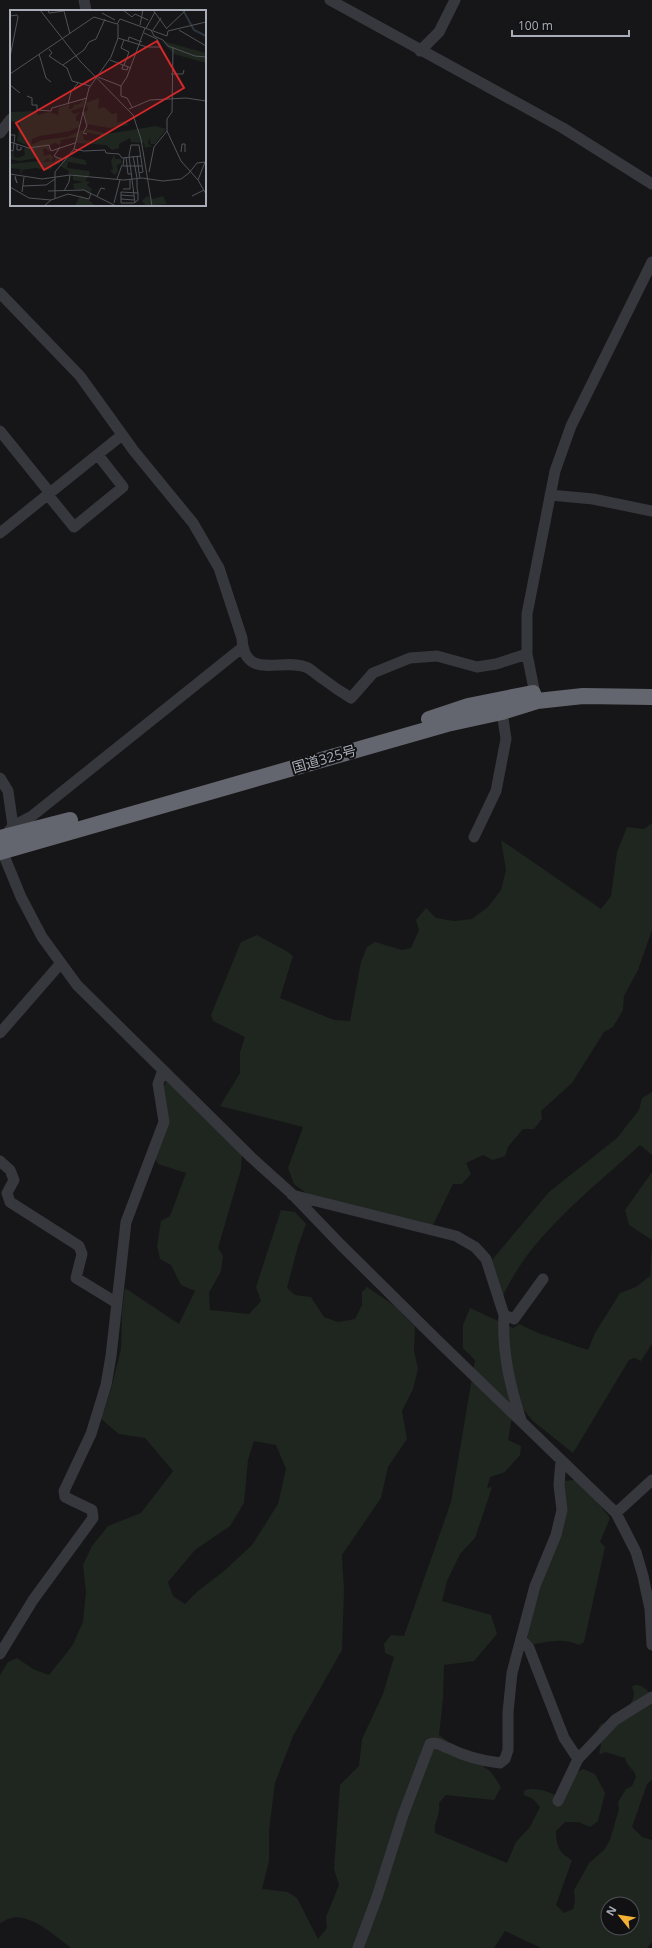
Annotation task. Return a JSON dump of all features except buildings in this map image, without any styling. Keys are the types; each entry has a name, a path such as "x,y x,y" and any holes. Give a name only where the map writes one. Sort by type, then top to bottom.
{"highway":[{"name":"国道325号","path":"3,842 339,745 468,706 536,697 594,686 652,687"},
{"name":"国道325号","path":"3,842 447,724 502,712 536,697 652,696"}],"street":[{"path":"84,0 86,10"},
{"path":"330,0 420,51 563,128 652,184"},
{"path":"420,51 439,32 455,0"},
{"path":"0,133 10,120"},
{"path":"536,697 527,654 526,628 529,599 555,471 571,426 652,262"},
{"path":"0,293 80,376 122,435 193,522 218,568 231,601 242,638 243,647 250,660 264,667 295,664 308,668 351,698 374,673 410,658 437,656 477,667 496,664 527,654"},
{"path":"0,431 74,527 123,487 98,455"},
{"path":"0,533 122,435"},
{"path":"550,495 593,499 652,511"},
{"path":"3,842 32,816 243,647"},
{"path":"474,837 496,791 506,738 502,712"},
{"path":"0,778 8,791 3,842 22,897 39,930 77,985 616,1513 636,1552 643,1576 650,1609 652,1645"},
{"path":"0,1033 61,963"},
{"path":"0,1654 33,1600 93,1518 92,1510 65,1497 64,1491 91,1434 106,1385 111,1356 126,1222 164,1122 158,1084 163,1070"},
{"path":"0,1161 10,1170 14,1180 8,1193 10,1202 79,1246 82,1254 76,1278 117,1303"},
{"path":"292,1194 456,1236 475,1247 486,1259 504,1315 503,1336 506,1363 522,1422"},
{"path":"504,1315 514,1319 543,1279"},
{"path":"358,1948 377,1897 403,1815 430,1744 433,1742 485,1762 500,1763 505,1759 508,1750 508,1712 512,1673 535,1586 556,1535 562,1510 560,1485 561,1460"},
{"path":"616,1513 652,1480"},
{"path":"521,1639 529,1648 564,1738 578,1759"},
{"path":"558,1801 578,1759 615,1720 652,1697"}],"shaded area":[{"path":"652,823 652,930 638,970 624,996 623,1010 613,1027 604,1032 572,1083 541,1111 542,1119 534,1129 523,1129 508,1147 505,1156 493,1160 483,1155 466,1163 471,1174 462,1184 453,1184 433,1225 309,1195 294,1184 288,1168 303,1127 220,1106 240,1073 240,1052 245,1037 213,1021 211,1015 241,942 257,935 293,956 280,998 334,1020 350,1021 361,962 367,947 375,942 402,950 411,948 419,930 416,920 426,908 436,918 454,921 472,919 488,907 501,890 506,870 501,840 601,909 611,896 617,852 627,827 644,829"},
{"path":"167,1080 242,1155 241,1169 218,1248 223,1256 221,1271 209,1293 210,1310 249,1314 261,1301 256,1287 281,1210 295,1212 306,1224 298,1246 287,1288 295,1295 311,1297 324,1317 338,1322 355,1319 362,1305 362,1292 367,1287 395,1306 415,1327 414,1351 418,1369 413,1389 402,1411 407,1439 388,1467 381,1498 342,1555 344,1590 342,1650 293,1736 275,1783 269,1830 269,1861 262,1889 288,1892 297,1898 318,1939 327,1928 326,1917 339,1885 334,1869 340,1785 359,1766 362,1739 383,1694 394,1657 385,1653 384,1644 391,1635 404,1636 451,1502 475,1360 463,1348 463,1325 470,1308 513,1328 519,1324 538,1333 588,1350 595,1333 620,1293 636,1287 650,1276 652,1241 652,1344 641,1361 634,1358 629,1360 573,1453 533,1421 523,1409 512,1418 508,1440 521,1446 520,1455 505,1472 490,1477 487,1488 492,1487 475,1538 460,1554 447,1581 442,1601 491,1615 497,1634 474,1661 444,1665 443,1699 439,1735 491,1772 501,1787 494,1800 446,1795 439,1803 439,1812 435,1826 435,1833 507,1863 516,1842 530,1827 540,1807 533,1799 524,1795 524,1791 532,1789 541,1790 558,1797 573,1774 583,1769 595,1774 605,1793 598,1821 590,1827 578,1822 565,1822 556,1831 559,1848 572,1860 556,1905 564,1913 573,1909 575,1902 574,1890 589,1863 604,1850 610,1840 619,1809 618,1802 626,1789 632,1786 636,1777 634,1772 627,1764 625,1758 605,1752 601,1754 599,1753 601,1745 597,1732 600,1725 626,1711 633,1699 634,1693 632,1687 634,1685 643,1687 652,1696 652,1780 647,1784 632,1827 642,1837 652,1840 652,1942 647,1948 541,1948 505,1931 494,1948 71,1948 51,1932 35,1922 18,1917 11,1918 0,1923 0,1675 8,1662 17,1658 33,1669 49,1675 72,1646 83,1622 86,1592 83,1565 92,1546 108,1526 141,1513 173,1471 145,1438 119,1434 101,1419 111,1389 121,1349 122,1311 125,1288 179,1324 195,1291 181,1285 171,1265 160,1259 157,1246 161,1221 170,1216 186,1173 158,1164 155,1158 163,1088","holes":["254,1441 276,1445 286,1469 278,1504 252,1545 185,1604 173,1596 168,1582 195,1550 230,1526 244,1503 248,1460"]},
{"path":"652,1092 652,1155 640,1145 582,1197 545,1234 529,1254 514,1274 503,1296 491,1261 549,1192 617,1138 639,1110 642,1098"},
{"path":"652,1172 652,1240 629,1225 625,1210"},
{"path":"575,1480 595,1499 610,1518 600,1542 605,1547 584,1642 579,1645 567,1641 554,1641 529,1645 527,1633 546,1568 564,1481"}]}
